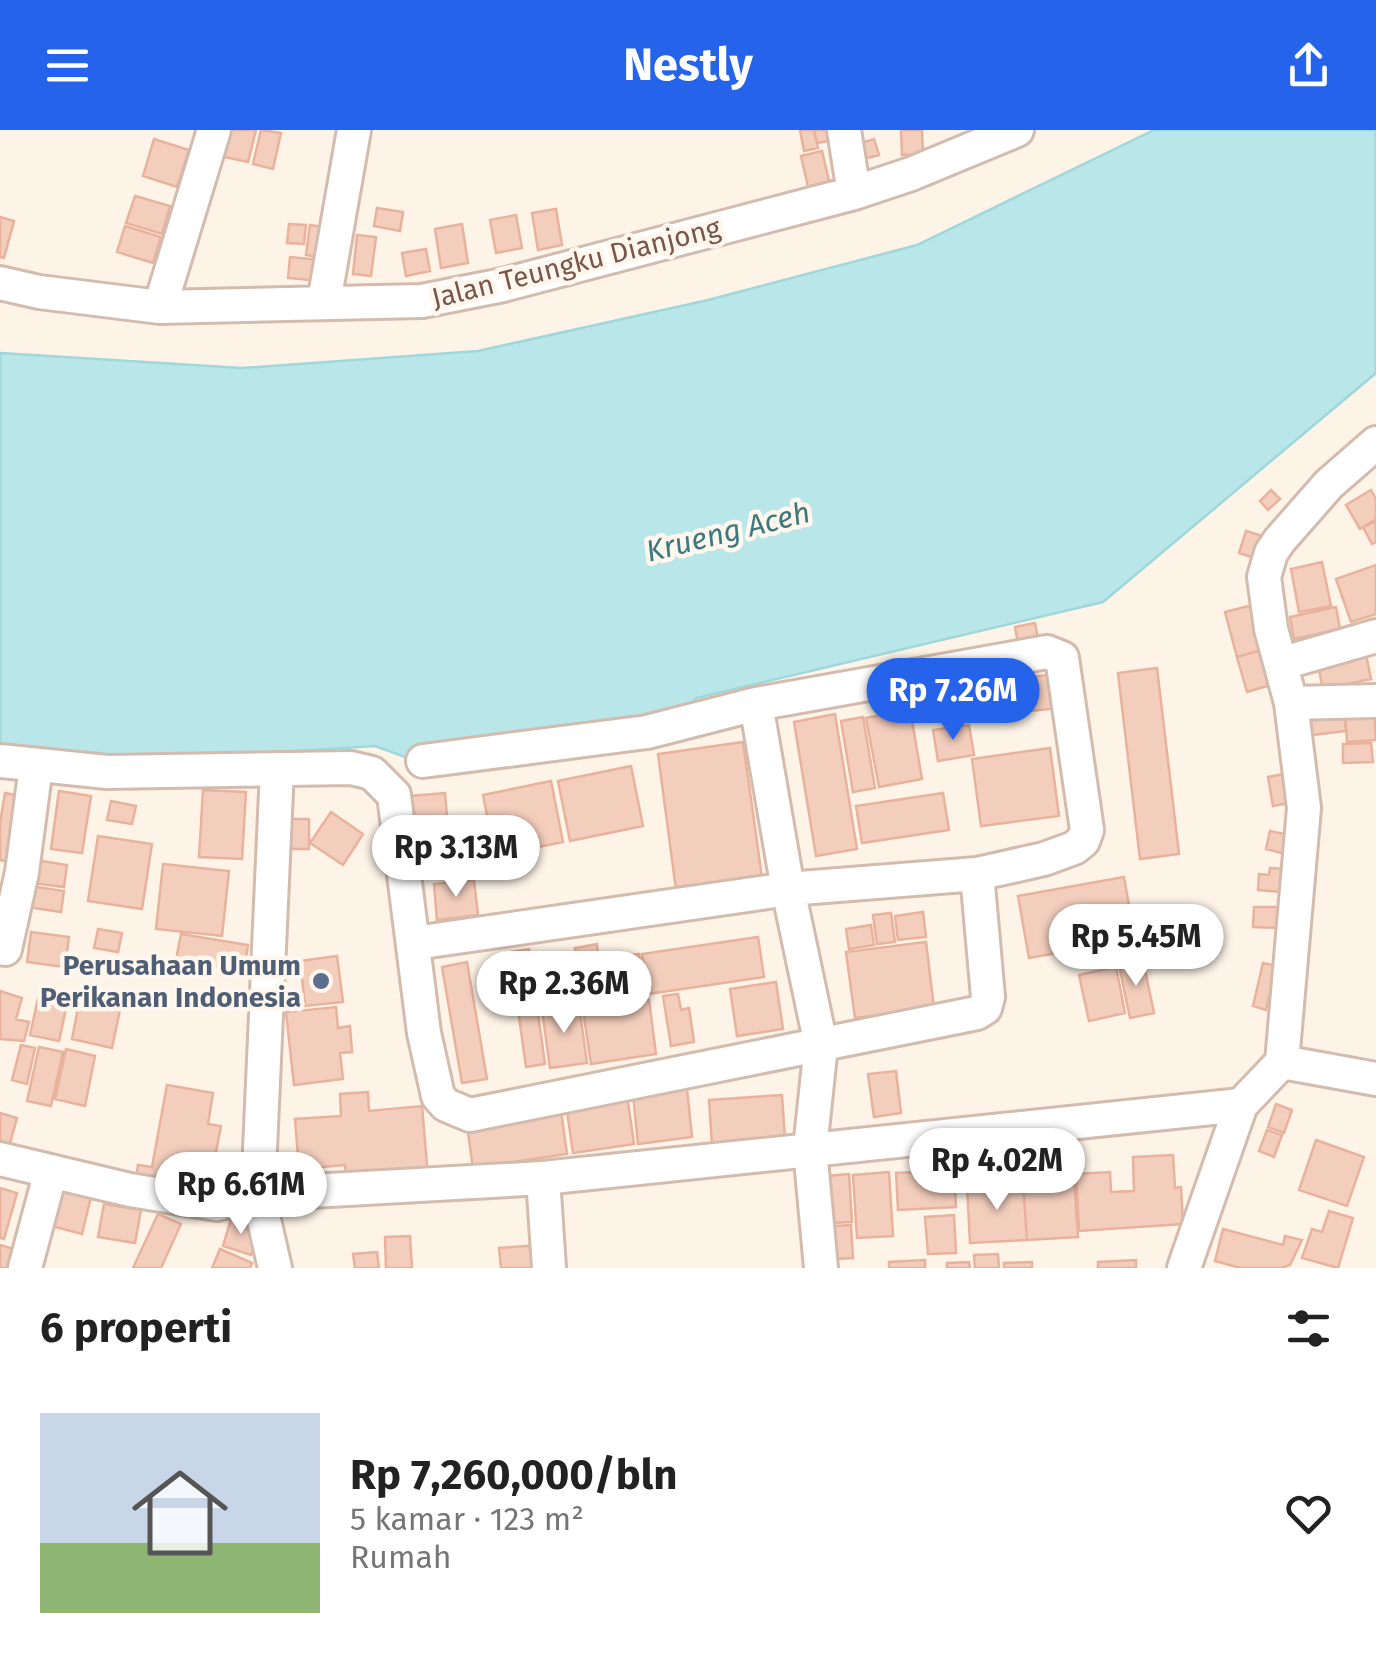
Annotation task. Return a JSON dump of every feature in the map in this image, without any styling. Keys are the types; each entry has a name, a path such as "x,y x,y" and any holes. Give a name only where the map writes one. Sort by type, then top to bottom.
{"street":[{"path":"160,308 214,130"},
{"path":"324,302 354,130"},
{"path":"844,130 854,192"},
{"name":"Jalan Teungku Dianjong","path":"0,283 160,308 422,301 504,285 854,192 911,174 1017,130"},
{"path":"1184,1268 1241,1105 1282,1062 1304,808 1291,703 1264,588 1271,553 1329,484 1376,443"},
{"path":"1283,663 1376,636"},
{"path":"415,943 788,889 977,874 1044,859 1082,841 1086,830 1062,658 1048,652 756,704 647,732 423,760"},
{"path":"1291,703 1376,700"},
{"path":"756,704 820,1045 810,1149 821,1268"},
{"path":"0,761 108,772 351,768 372,773 394,795 424,1033 438,1096 446,1105 470,1115 977,1013 985,1008 988,997 977,874"},
{"path":"4,949 22,872 36,766"},
{"path":"268,1262 258,1194 277,769"},
{"path":"1282,1062 1376,1079"},
{"path":"0,1159 130,1190 217,1204 258,1194 543,1178 1241,1105"},
{"path":"25,1268 52,1171"},
{"path":"543,1178 549,1268"}],"water":[{"name":"Krueng Aceh","path":"1154,130 1376,130 1376,373 1103,602 696,698 682,720 405,757 375,746 76,765 0,752 0,353 242,368 478,351 708,300 917,245"}],"building":[{"path":"226,130 256,130 248,162 220,156"},
{"path":"261,130 281,133 273,169 253,164"},
{"path":"800,130 814,130 818,148 804,151"},
{"path":"814,130 834,130 836,140 817,143"},
{"path":"901,130 922,130 923,154 902,155"},
{"path":"154,139 189,150 177,187 143,176"},
{"path":"874,139 879,155 863,159 858,144"},
{"path":"822,151 829,181 808,187 801,156"},
{"path":"135,196 170,206 162,234 126,223"},
{"path":"377,208 403,212 400,231 374,226"},
{"path":"556,209 562,245 538,250 532,213"},
{"path":"516,215 522,248 496,253 490,220"},
{"path":"0,217 14,221 4,258 0,257"},
{"path":"289,224 306,225 304,244 287,243"},
{"path":"462,224 468,263 441,268 435,229"},
{"path":"310,225 329,228 324,258 306,255"},
{"path":"125,226 161,237 153,263 117,252"},
{"path":"357,235 376,237 371,276 353,274"},
{"path":"426,249 430,271 406,276 402,253"},
{"path":"290,257 321,260 319,281 288,278"},
{"path":"1271,490 1280,499 1268,510 1260,501"},
{"path":"1371,490 1376,499 1376,519 1360,529 1346,505"},
{"path":"1376,521 1376,542 1372,544 1363,527"},
{"path":"1246,531 1266,537 1254,558 1239,553"},
{"path":"1322,562 1331,606 1299,612 1291,569"},
{"path":"1376,565 1376,614 1351,622 1336,579"},
{"path":"1253,605 1265,649 1237,657 1225,612"},
{"path":"1336,607 1340,629 1294,639 1290,617"},
{"path":"1035,623 1038,639 1018,644 1015,627"},
{"path":"1364,645 1371,679 1323,689 1316,656"},
{"path":"1265,649 1274,684 1247,692 1237,657"},
{"path":"1157,668 1179,854 1140,859 1118,673"},
{"path":"1048,675 1051,709 1021,712 1018,678"},
{"path":"1374,706 1376,740 1347,742 1345,708"},
{"path":"1343,708 1346,731 1312,735 1310,712"},
{"path":"910,709 922,779 879,787 866,718"},
{"path":"835,714 857,849 816,856 794,722"},
{"path":"863,717 875,788 853,792 841,721"},
{"path":"969,725 974,755 938,761 933,730"},
{"path":"743,742 763,885 677,897 658,754"},
{"path":"1371,743 1373,762 1343,763 1343,744"},
{"path":"1050,748 1059,816 981,826 972,759"},
{"path":"631,766 643,826 570,841 558,781"},
{"path":"1289,773 1294,802 1273,806 1268,777"},
{"path":"551,781 563,842 495,856 483,795"},
{"path":"203,790 246,792 242,859 199,857"},
{"path":"59,791 91,796 82,853 51,849"},
{"path":"5,793 22,796 10,862 0,860"},
{"path":"445,793 447,817 412,820 410,796"},
{"path":"943,793 949,830 862,843 856,806"},
{"path":"111,801 136,806 132,824 107,820"},
{"path":"331,812 363,834 343,865 310,843"},
{"path":"291,819 309,819 309,849 291,849"},
{"path":"469,820 473,874 433,878 428,823"},
{"path":"1270,831 1293,836 1289,855 1266,849"},
{"path":"98,836 152,844 142,909 88,901"},
{"path":"29,859 67,865 64,887 25,882"},
{"path":"163,864 229,871 222,936 156,929"},
{"path":"1270,868 1284,869 1281,892 1258,890 1259,874 1269,875"},
{"path":"1124,877 1133,929 1099,935 1101,945 1029,958 1018,896"},
{"path":"474,880 478,915 437,920 434,884"},
{"path":"30,886 64,891 61,912 27,907"},
{"path":"1254,907 1281,907 1281,928 1253,927"},
{"path":"923,912 926,937 898,940 895,916"},
{"path":"891,913 895,942 877,944 873,915"},
{"path":"871,925 874,945 849,949 846,929"},
{"path":"98,929 122,933 118,952 94,948"},
{"path":"31,932 69,937 65,967 27,962"},
{"path":"181,934 248,945 244,971 176,960"},
{"path":"758,937 764,977 648,994 642,954"},
{"path":"926,942 934,1008 855,1018 846,952"},
{"path":"597,944 598,960 639,954 645,997 584,1006 575,948"},
{"path":"529,949 545,1064 526,1067 510,952"},
{"name":"Perusahaan Umum Perikanan Indonesia","path":"337,956 343,1002 305,1006 300,961"},
{"path":"1143,960 1154,1013 1130,1018 1119,965"},
{"path":"467,962 487,1079 462,1083 442,967"},
{"path":"1263,963 1276,966 1266,1010 1253,1006"},
{"path":"1116,967 1125,1013 1089,1021 1079,975"},
{"path":"776,982 783,1029 737,1036 730,989"},
{"path":"0,991 22,998 16,1019 29,1022 24,1041 0,1039"},
{"path":"678,994 681,1010 689,1008 694,1042 671,1046 663,996"},
{"path":"80,997 121,1005 112,1048 72,1039"},
{"path":"38,998 67,1004 59,1041 30,1035"},
{"path":"649,1000 656,1054 591,1064 583,1010"},
{"path":"579,1005 587,1063 550,1068 542,1010"},
{"path":"336,1007 338,1028 350,1026 352,1052 340,1053 343,1079 294,1085 286,1012"},
{"path":"21,1045 35,1048 27,1084 12,1080"},
{"path":"39,1047 63,1052 51,1106 27,1101"},
{"path":"66,1049 95,1056 85,1106 55,1099"},
{"path":"896,1071 901,1113 874,1117 868,1074"},
{"path":"167,1085 213,1093 208,1124 221,1126 215,1157 208,1156 202,1190 136,1179 138,1165 152,1167"},
{"path":"687,1089 692,1137 638,1144 633,1094"},
{"path":"368,1092 369,1111 422,1106 428,1177 347,1184 345,1165 299,1169 295,1119 341,1116 340,1094"},
{"path":"627,1095 634,1144 573,1153 566,1104"},
{"path":"782,1095 785,1140 712,1145 709,1100"},
{"path":"560,1104 567,1154 473,1168 466,1118"},
{"path":"1276,1104 1292,1110 1284,1133 1268,1127"},
{"path":"0,1113 17,1118 8,1150 0,1148"},
{"path":"1267,1130 1282,1135 1274,1157 1259,1151"},
{"path":"1316,1140 1364,1157 1347,1206 1299,1190"},
{"path":"1173,1155 1175,1188 1181,1187 1183,1224 1079,1231 1076,1174 1110,1172 1111,1192 1134,1191 1133,1157"},
{"path":"954,1170 956,1207 898,1210 896,1173"},
{"path":"889,1172 893,1236 857,1238 853,1175"},
{"path":"849,1174 852,1222 831,1223 828,1176"},
{"path":"1074,1179 1078,1237 1027,1240 1023,1182"},
{"path":"1023,1182 1027,1240 970,1243 967,1185"},
{"path":"0,1188 17,1193 4,1239 0,1238"},
{"path":"57,1188 91,1197 82,1234 48,1225"},
{"path":"104,1204 141,1210 135,1243 98,1237"},
{"path":"1329,1211 1353,1218 1338,1268 1302,1258 1312,1229 1322,1232"},
{"path":"158,1214 181,1224 161,1268 133,1268"},
{"path":"954,1215 956,1253 928,1254 925,1217"},
{"path":"231,1219 259,1228 251,1255 223,1246"},
{"path":"851,1225 853,1258 837,1259 835,1226"},
{"path":"1223,1229 1283,1245 1285,1236 1302,1240 1290,1265 1241,1268 1215,1261"},
{"path":"410,1236 412,1268 386,1268 385,1237"},
{"path":"0,1245 14,1249 8,1268 0,1268"},
{"path":"540,1245 542,1268 501,1268 499,1248"},
{"path":"220,1249 252,1263 250,1268 212,1268"},
{"path":"377,1252 379,1268 355,1268 353,1254"},
{"path":"998,1254 999,1268 975,1268 974,1255"},
{"path":"925,1260 925,1268 889,1268 889,1262"},
{"path":"1136,1260 1136,1268 1098,1268 1098,1262"},
{"path":"969,1262 970,1268 947,1268 947,1263"},
{"path":"1032,1262 1032,1268 1004,1268 1004,1263"}],"place":[{"name":"Perusahaan Umum Perikanan Indonesia","path":"321,981"}]}
